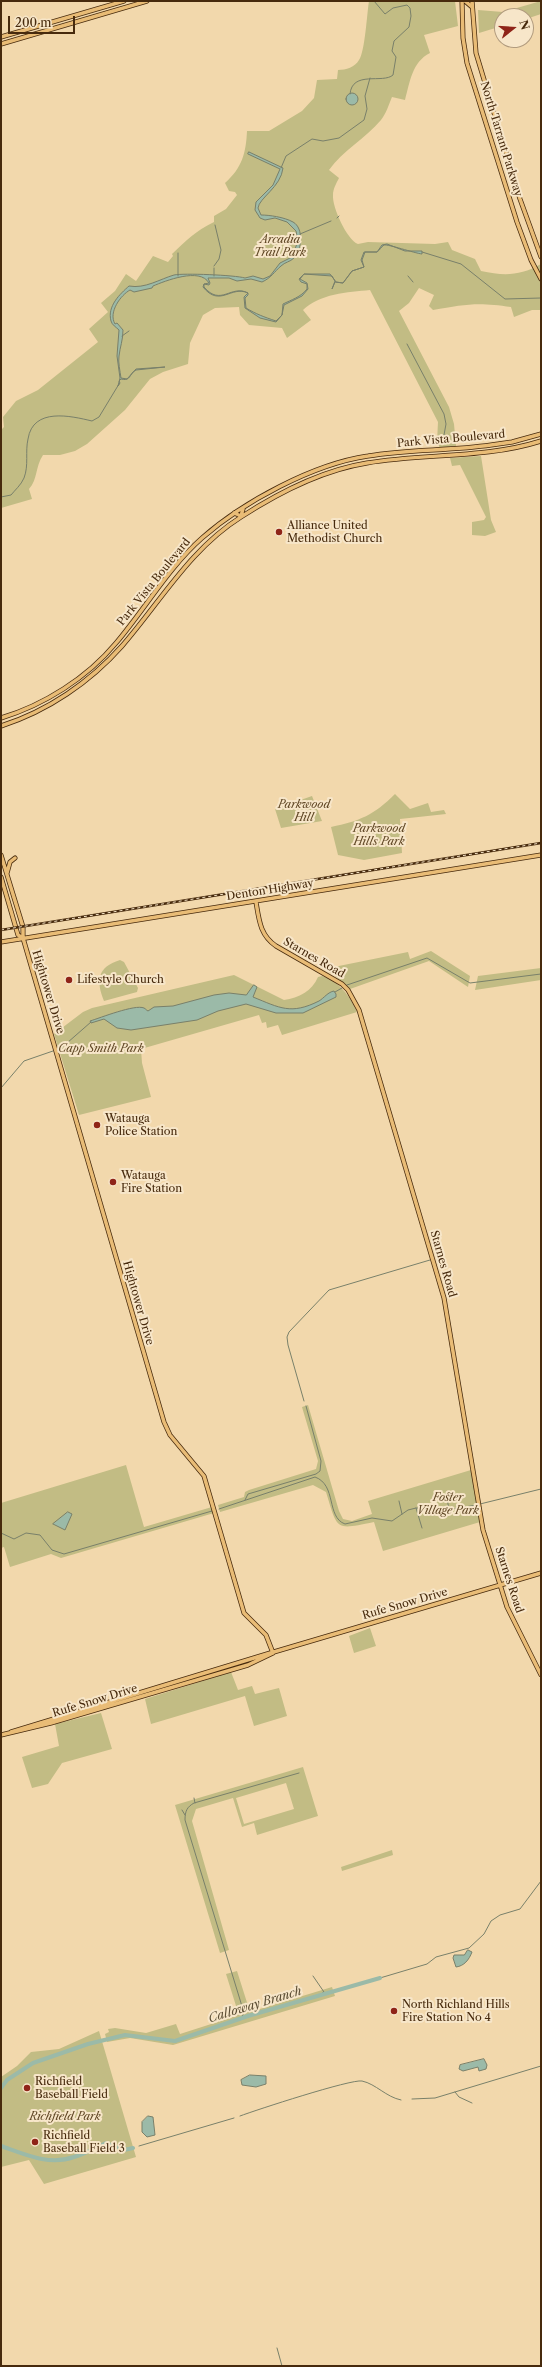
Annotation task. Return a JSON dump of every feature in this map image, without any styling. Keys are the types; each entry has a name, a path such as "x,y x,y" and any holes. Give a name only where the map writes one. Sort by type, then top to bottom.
{"main road":[{"path":"1,37 124,1"},
{"path":"1,44 147,1"},
{"name":"North Tarrant Parkway","path":"462,1 463,38 468,63 517,222 531,260 541,279"},
{"path":"466,1 472,7"},
{"name":"North Tarrant Parkway","path":"472,1 476,53 520,199 541,257"},
{"name":"Park Vista Boulevard","path":"1,718 10,716 62,690 108,652 185,555 202,538 243,507 310,473 356,458 491,445 512,442 541,434"},
{"name":"Park Vista Boulevard","path":"1,726 56,701 98,670 123,644 193,557 210,540 242,516 322,476 344,468 380,461 502,451 541,441"},
{"path":"234,513 242,516 243,507"},
{"path":"10,716 12,722"},
{"path":"1,855 24,932 23,938 18,935 1,877"},
{"name":"Denton Highway","path":"1,942 541,855"},
{"path":"7,874 10,862 15,858"},
{"name":"Starnes Road","path":"256,902 260,925 269,939 276,946 342,984 348,990 359,1010 444,1298 478,1502 500,1586 510,1615 541,1675"},
{"name":"Hightower Drive","path":"23,938 164,1422 170,1436 204,1476 216,1512 244,1613 251,1622 264,1632 273,1653"},
{"name":"Rufe Snow Drive","path":"11,1732 51,1724 248,1665 273,1653 541,1573"},
{"path":"265,1654 270,1643"},
{"name":"Rufe Snow Drive","path":"1,1735 265,1654 273,1653"}],"green space":[{"name":"Arcadia Trail Park","path":"369,1 455,1 458,26 424,35 430,53 415,67 405,100 392,97 386,112 375,127 341,156 329,170 339,178 335,186 333,200 345,230 358,244 368,242 435,244 448,242 452,250 475,259 481,271 489,273 519,273 541,264 541,310 532,310 514,317 511,307 481,304 463,305 433,310 429,306 434,295 419,288 409,303 399,311 449,407 454,424 456,446 439,448 439,442 437,442 438,422 370,290 334,295 317,300 303,310 311,320 287,338 282,328 249,325 240,315 239,307 215,308 203,315 190,343 188,364 163,372 150,379 125,410 87,444 75,451 60,455 43,455 40,459 34,481 29,489 32,499 1,508 1,430 4,427 3,417 16,401 38,390 98,342 89,329 108,312 101,303 115,291 126,274 136,281 153,256 168,262 173,256 172,254 186,241 201,229 214,222 214,216 226,209 237,195 235,192 229,191 225,183 235,172 242,160 246,146 247,131 269,131 302,111 314,98 317,80 337,79 338,70 350,68 355,65 361,56 363,49"},
{"path":"541,1 541,14 534,16 534,8 517,8"},
{"path":"478,10 494,11 494,28 479,33"},
{"path":"481,456 491,520 496,532 485,536 472,535 472,522 484,520 486,517 460,465 452,466 450,458"},
{"name":"Parkwood Hills Park","path":"395,794 410,809 428,803 431,812 444,810 446,814 400,819 402,853 364,860 338,855 331,827 366,816 380,807"},
{"name":"Parkwood Hill","path":"312,796 322,821 281,828 275,809"},
{"path":"431,951 470,976 468,987 429,961 350,989 334,975 324,969 408,952 410,959"},
{"path":"120,960 124,962 138,988 137,992 104,1001 101,994 99,981 100,976 112,963"},
{"path":"541,968 541,980 475,990 478,976"},
{"name":"Capp Smith Park","path":"234,975 284,1000 300,996 309,990 318,977 322,976 339,985 351,1000 357,1012 282,1035 278,1025 267,1028 266,1022 262,1023 259,1015 141,1049 142,1063 151,1097 79,1115 54,1034 83,1012 92,1008"},
{"name":"Foster Village Park","path":"308,1405 339,1511 343,1519 352,1521 372,1514 368,1501 471,1470 480,1522 383,1551 374,1522 352,1526 340,1525 336,1521 333,1514 326,1492 313,1485 220,1512 218,1505 244,1497 245,1492 249,1490 316,1469 318,1461 302,1407"},
{"path":"126,1465 144,1527 212,1507 214,1513 61,1558 51,1554 10,1567 4,1547 1,1548 1,1503"},
{"path":"370,1628 376,1646 354,1653 349,1636"},
{"path":"231,1672 238,1690 252,1686 255,1694 279,1688 287,1716 254,1726 245,1696 151,1724 145,1699"},
{"path":"101,1713 112,1749 62,1763 48,1784 32,1788 22,1757 59,1746 55,1724"},
{"path":"303,1767 318,1816 257,1835 254,1823 242,1827 233,1798 196,1809 192,1821 229,1950 220,1953 175,1805","holes":["286,1783 294,1809 244,1824 236,1798"]},
{"path":"392,1850 393,1855 342,1871 341,1867"},
{"path":"237,1971 250,2012 332,1987 335,1996 173,2045 130,2038 107,2042 105,2034 109,2032 108,2029 115,2028 146,2033 176,2024 180,2034 233,2017 237,2009 226,1974"},
{"name":"Richfield Park","path":"99,2031 136,2157 44,2184 29,2160 1,2167 1,2077 17,2066 31,2052 59,2049"}],"shaded area":[{"path":"350,93 354,93 358,99 354,105 350,105 346,101 346,97"},
{"path":"249,152 283,168 278,181 259,204 258,208 261,215 289,220 297,225 301,239 299,250 294,258 283,265 270,277 262,282 251,279 237,281 229,278 208,278 210,283 209,285 204,284 209,283 205,278 190,276 166,281 153,286 152,288 134,292 130,290 126,292 116,304 113,314 115,324 117,323 123,330 119,367 121,378 127,379 119,381 120,378 117,356 119,330 112,324 110,316 115,301 129,286 135,287 147,285 179,274 221,275 245,278 253,276 263,279 270,276 280,263 292,257 298,241 296,231 287,222 275,218 265,220 260,218 255,210 256,202 273,185 280,169 248,154"},
{"path":"387,244 394,247 384,245 377,252 382,245"},
{"path":"410,251 422,251 422,254 418,253"},
{"path":"365,252 362,260 364,267 361,260"},
{"path":"304,274 300,279 307,283 308,289 302,296 284,305 282,315 283,304 299,296 307,289 307,284 301,282 299,279"},
{"path":"304,274 330,274 331,276"},
{"path":"204,284 204,287 210,293 216,295 242,291 220,296 215,296 209,293 203,287"},
{"path":"248,293 245,298 246,308 276,321 282,315 276,322 260,318 245,308 244,297"},
{"path":"165,367 136,370 134,372 136,369"},
{"path":"254,985 257,987 253,997 278,1007 293,1009 301,1008 319,1001 334,991 336,997 303,1013 276,1013 246,1004 218,1011 197,1020 131,1030 117,1028 104,1019 91,1023 90,1021 133,1008 140,1007 148,1011 154,1007 173,1006 214,995 229,993 246,995"},
{"path":"68,1512 72,1514 65,1530 53,1524"},
{"path":"468,1950 472,1952 468,1960 464,1964 456,1967 453,1958 454,1955 464,1955"},
{"path":"484,2059 487,2065 486,2069 479,2071 478,2067 463,2071 459,2069 460,2065"},
{"path":"250,2075 266,2076 266,2084 256,2087 242,2085 241,2080"},
{"path":"148,2116 153,2117 155,2135 147,2137 142,2132 142,2122"}],"waterway":[{"path":"350,94 352,87 356,82 393,75 396,57 392,51 394,41 409,27 411,16 410,8 407,5 393,8 385,14 374,1"},
{"path":"281,168 286,156 312,139 323,141 339,138 364,120 367,109 365,96 370,78"},
{"path":"300,234 331,221"},
{"path":"214,266 219,259 221,250 215,225"},
{"path":"422,252 461,264 505,299 541,298"},
{"path":"178,253 178,276"},
{"path":"214,268 214,276"},
{"path":"408,276 413,282"},
{"path":"122,336 129,331"},
{"path":"407,344 444,414 446,424 444,435"},
{"path":"1,497 11,495 24,478 28,439 31,429 37,422 54,416 74,417 92,421 99,417 119,384"},
{"path":"347,985 427,958 470,983 541,974"},
{"path":"335,992 342,988"},
{"path":"59,1050 91,1022"},
{"path":"1,1088 24,1061 53,1051"},
{"path":"304,1401 288,1345 287,1337 289,1332 329,1290 430,1260"},
{"path":"245,1500 248,1494 316,1474 320,1471 321,1461 306,1406"},
{"path":"219,1509 315,1477 322,1481 326,1487 335,1515 345,1524 372,1518 392,1521 408,1510 416,1508 445,1510 477,1505"},
{"path":"480,1504 541,1489"},
{"path":"447,1499 449,1509"},
{"path":"399,1501 402,1514"},
{"path":"416,1508 422,1528"},
{"path":"1,1533 14,1539 26,1533 40,1535 52,1550 64,1554 212,1511"},
{"path":"242,2018 243,2014 241,2003 185,1820 185,1814 188,1808 194,1803 299,1773"},
{"path":"194,1798 195,1803"},
{"path":"182,1810 185,1815"},
{"name":"Calloway Branch","path":"380,1978 427,1964 436,1957 469,1948 484,1934 491,1921 500,1915 520,1909 541,1881"},
{"path":"313,1976 324,1992 316,1997"},
{"name":"Calloway Branch","path":"1,2088 7,2080 33,2063 88,2044 125,2035 175,2041 248,2016 380,1978"},
{"path":"412,2099 435,2098 541,2066"},
{"path":"240,2116 341,2085 362,2081 401,2100"},
{"path":"455,2092 459,2097 472,2103"},
{"path":"139,2146 234,2118"},
{"path":"1,2146 46,2160 65,2159 78,2156 106,2143 124,2150 133,2148"},
{"path":"277,2348 282,2366"}],"railway":[{"path":"1,930 541,843"}],"place":[{"name":"Alliance United Methodist Church","path":"279,532"},
{"name":"Lifestyle Church","path":"69,980"},
{"name":"Watauga Police Station","path":"97,1125"},
{"name":"Watauga Fire Station","path":"113,1182"},
{"name":"North Richland Hills Fire Station No 4","path":"394,2011"},
{"name":"Richfield Baseball Field","path":"27,2088"},
{"name":"Richfield Baseball Field 3","path":"35,2142"}]}
